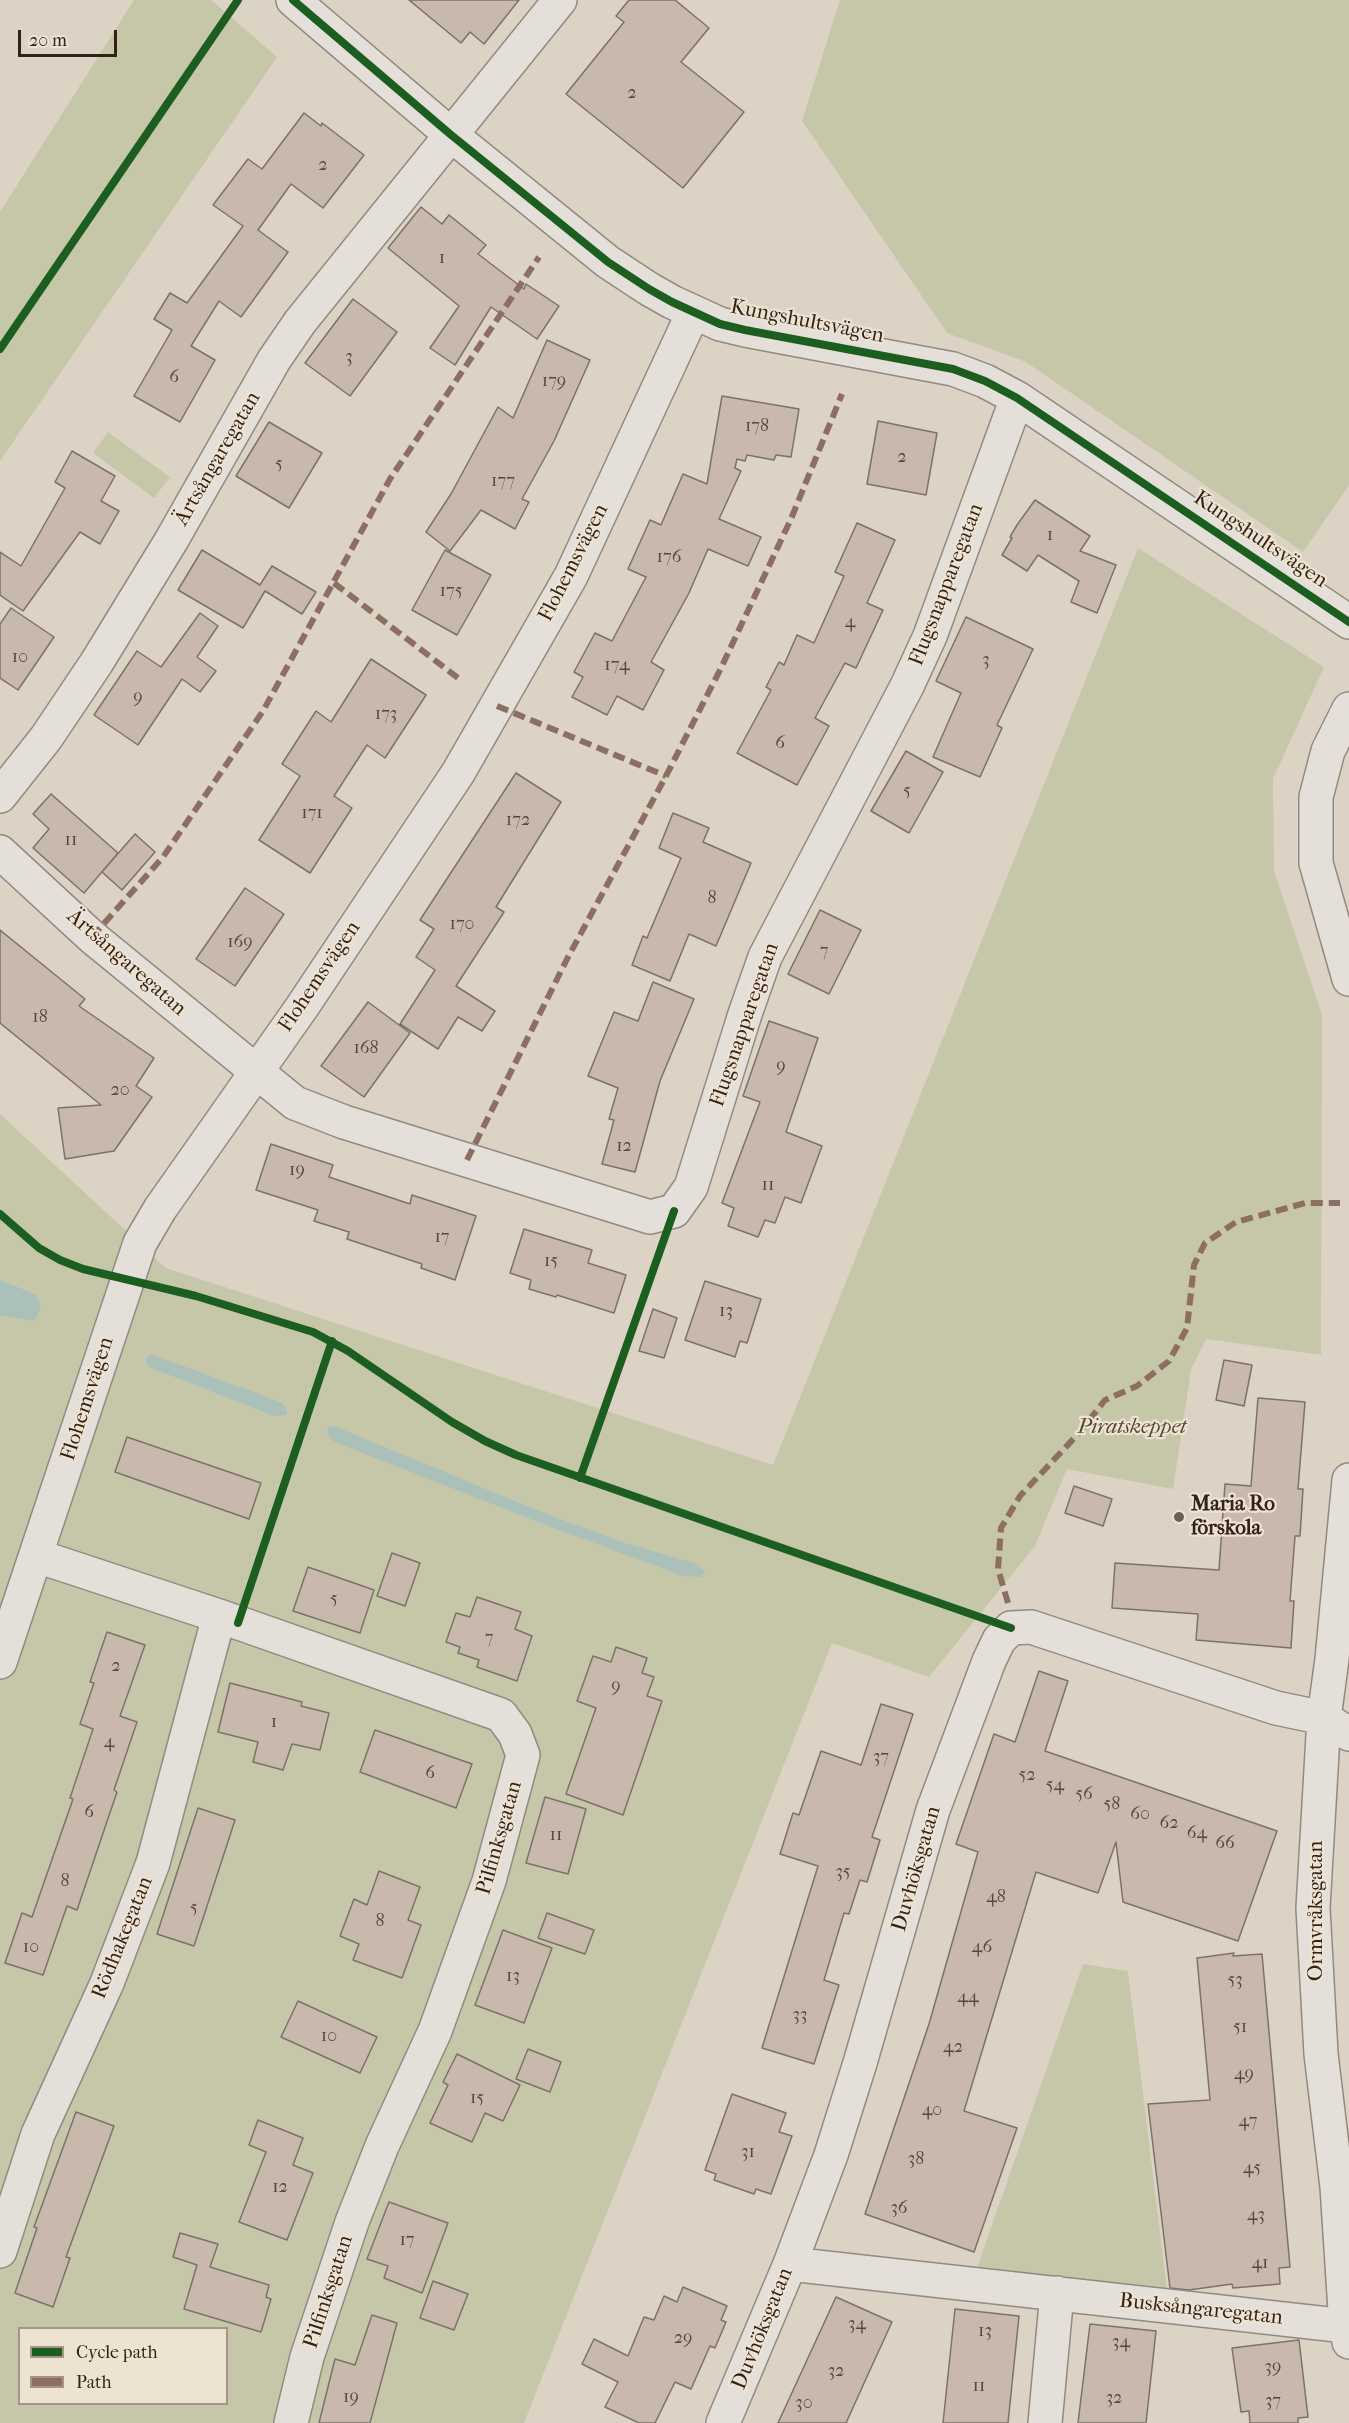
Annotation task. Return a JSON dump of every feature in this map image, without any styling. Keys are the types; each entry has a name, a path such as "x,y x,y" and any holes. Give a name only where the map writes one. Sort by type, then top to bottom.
{"street":[{"name":"Kungshultsvägen","path":"293,0 450,134 608,262 649,289 693,313 720,324 953,369 985,381 1017,398 1349,622"},
{"name":"Ärtsångaregatan","path":"0,796 46,738 97,662 171,541 274,360 300,322 560,0"},
{"name":"Flohemsvägen","path":"0,1662 140,1243 160,1209 302,1007 464,763 571,576 693,313"},
{"name":"Flugsnapparegatan","path":"255,1071 295,1103 316,1113 650,1217 674,1211 691,1187 765,957 907,686 930,636 1017,398"},
{"path":"1349,709 1328,751 1316,797 1316,863 1349,978"},
{"name":"Ärtsångaregatan","path":"0,852 92,937 255,1071"},
{"name":"Ormvråksgatan","path":"1347,2334 1337,2187 1321,2054 1313,1908 1341,1722 1332,1659 1349,1480"},
{"name":"Pilfinksgatan","path":"37,1556 219,1616 501,1715 515,1734 523,1755 489,1881 435,2031 382,2146 352,2222 307,2357 291,2423"},
{"name":"Rödhakegatan","path":"0,2251 38,2134 107,1983 153,1863 219,1616"},
{"name":"Duvhöksgatan","path":"723,2423 790,2264 831,2155 933,1810 999,1640 1011,1628 1032,1627 1276,1708 1341,1722"},
{"name":"Busksångaregatan","path":"790,2264 1056,2293 1347,2334"},
{"path":"1044,2423 1056,2293"}],"green space":[{"path":"134,0 211,0 277,57 0,461 0,212"},
{"path":"840,0 1349,0 1349,485 1303,552 1026,362 947,333 802,121"},
{"path":"108,432 170,477 154,498 93,453"},
{"name":"Piratskeppet","path":"1138,548 1324,667 1273,779 1274,871 1322,1015 1321,1355 1206,1339 1191,1370 1173,1489 1067,1469 1035,1546 929,1677 832,1643 524,2423 0,2423 0,1114 166,1268 773,1465"},
{"path":"1083,1964 1128,1971 1168,2298 977,2268"}],"water":[{"path":"0,1280 35,1294 41,1306 35,1321 0,1315"},
{"path":"151,1354 280,1402 286,1407 287,1415 274,1416 149,1367 145,1360"},
{"path":"334,1426 544,1513 625,1543 697,1564 705,1572 701,1577 683,1576 530,1519 333,1441 327,1433 328,1428"}],"building":[{"path":"409,0 519,0 484,44 470,32 461,43"},
{"path":"629,0 675,0 709,28 681,62 744,112 683,188 566,94 624,22 616,16"},
{"path":"304,113 321,126 322,123 364,155 323,208 291,184 258,230 288,252 241,317 219,301 191,346 215,360 180,422 134,396 172,330 154,319 170,293 187,303 243,226 213,205 248,159 262,169"},
{"path":"421,207 442,224 449,215 486,245 478,254 524,289 526,284 559,306 537,339 491,307 455,365 430,348 459,306 388,248"},
{"path":"353,299 397,332 350,396 305,363"},
{"path":"547,340 590,360 554,441 522,499 529,502 515,529 481,510 450,551 426,532 451,494 498,407 513,418"},
{"path":"722,396 799,409 791,457 776,455 774,460 747,455 745,461 737,459 735,468 741,471 719,519 761,537 748,566 708,549 689,593 651,662 664,670 643,710 617,696 607,715 572,697 583,677 574,672 595,633 612,641 646,577 628,569 650,520 661,525 683,474 707,484"},
{"path":"878,421 937,433 926,495 867,484"},
{"path":"269,422 322,453 289,508 236,476"},
{"path":"72,451 115,476 101,501 119,511 100,544 80,532 23,611 0,595 0,552 21,566 65,488 55,482"},
{"path":"1035,500 1090,536 1080,551 1116,565 1097,613 1071,602 1079,581 1038,555 1027,571 1002,555 1017,525"},
{"path":"857,523 895,540 867,603 883,610 856,668 845,663 815,718 829,726 797,785 737,753 771,690 766,687 779,662 784,665 797,635 814,643 844,576 835,572"},
{"path":"202,550 260,585 272,566 316,592 302,614 265,591 243,628 178,590"},
{"path":"445,550 491,575 457,635 412,610"},
{"path":"11,608 54,637 18,690 0,678 0,624"},
{"path":"200,613 218,626 197,657 216,671 200,692 182,679 138,745 94,715 137,651 161,667"},
{"path":"966,617 1033,649 997,725 1002,728 980,777 933,757 961,693 936,681"},
{"path":"371,659 426,695 385,758 367,745 334,796 352,808 310,873 259,840 300,776 282,764 316,711 331,722"},
{"path":"906,751 943,772 909,833 871,811"},
{"path":"516,773 561,802 496,907 504,912 456,986 495,1011 482,1031 458,1017 438,1049 400,1024 435,970 416,957 434,929 420,920"},
{"path":"51,794 118,853 84,893 33,848 49,829 33,814"},
{"path":"673,813 709,828 703,842 751,863 716,946 689,934 670,981 632,965 643,936 647,938 681,858 659,848"},
{"path":"135,834 155,852 122,890 102,872"},
{"path":"245,888 284,914 235,986 196,959"},
{"path":"820,910 861,930 829,994 788,974"},
{"path":"0,930 85,999 79,1006 154,1058 136,1086 152,1097 114,1151 65,1159 58,1108 101,1105 0,1023"},
{"path":"653,982 694,999 660,1081 635,1172 602,1164 614,1120 609,1119 618,1088 588,1076 614,1012 638,1021"},
{"path":"368,1002 410,1033 364,1097 321,1066"},
{"path":"769,1021 818,1038 786,1132 822,1146 801,1203 785,1197 775,1223 765,1220 758,1237 728,1226 734,1208 722,1203 760,1102 743,1096"},
{"path":"271,1144 333,1165 329,1177 410,1204 412,1195 476,1216 455,1280 421,1268 422,1264 347,1239 349,1232 314,1221 318,1210 256,1190"},
{"path":"524,1229 592,1250 588,1263 626,1275 614,1313 557,1295 556,1297 529,1289 531,1280 510,1273"},
{"path":"705,1281 761,1299 747,1343 740,1341 735,1357 685,1340"},
{"path":"653,1309 677,1318 664,1358 639,1351"},
{"path":"1224,1360 1252,1365 1244,1406 1216,1400"},
{"path":"1258,1398 1305,1402 1298,1489 1303,1489 1300,1536 1295,1536 1290,1601 1294,1601 1291,1648 1196,1640 1198,1614 1112,1608 1115,1563 1219,1570 1225,1484 1251,1486"},
{"path":"127,1437 261,1483 249,1519 115,1472"},
{"path":"1074,1486 1112,1499 1103,1526 1065,1513"},
{"path":"392,1553 420,1563 405,1606 377,1596"},
{"path":"308,1567 374,1590 360,1633 293,1611"},
{"path":"477,1597 521,1612 515,1629 532,1636 517,1681 477,1667 479,1660 458,1653 460,1647 446,1642 456,1613 470,1617"},
{"path":"107,1632 145,1645 120,1716 137,1722 114,1790 117,1792 77,1910 67,1906 43,1975 5,1963 22,1913 32,1917 73,1799 70,1798 93,1729 80,1724 94,1683 90,1682"},
{"path":"616,1647 647,1658 642,1673 654,1677 647,1696 662,1701 623,1815 566,1794 596,1708 577,1701 593,1656 611,1662"},
{"path":"1039,1671 1068,1681 1045,1751 1277,1831 1238,1941 1123,1902 1116,1842 1098,1893 1036,1872 964,2111 1017,2128 974,2252 865,2214 929,2024 978,1852 956,1844 994,1734 1015,1742"},
{"path":"230,1683 302,1702 301,1706 329,1713 320,1750 292,1744 283,1770 253,1762 258,1742 218,1732"},
{"path":"881,1704 913,1714 872,1837 880,1840 867,1882 860,1880 849,1914 844,1913 824,1980 839,1985 814,2064 762,2048 818,1866 780,1854 793,1813 799,1815 821,1751 861,1765"},
{"path":"375,1730 472,1764 456,1808 360,1772"},
{"path":"545,1797 586,1809 568,1874 526,1863"},
{"path":"198,1808 235,1820 194,1946 157,1934"},
{"path":"379,1871 420,1887 408,1920 421,1925 402,1978 353,1960 359,1944 340,1936 354,1899 367,1905"},
{"path":"547,1913 594,1930 585,1954 538,1938"},
{"path":"503,1930 552,1948 524,2023 475,2005"},
{"path":"1234,1953 1233,1956 1262,1954 1290,2267 1279,2268 1280,2284 1233,2288 1232,2284 1189,2290 1170,2288 1148,2104 1210,2100 1197,1958"},
{"path":"298,2001 377,2037 360,2073 281,2037"},
{"path":"528,2049 561,2062 550,2092 516,2079"},
{"path":"457,2054 520,2085 503,2121 485,2113 472,2142 430,2123 448,2085 443,2082"},
{"path":"732,2094 786,2113 779,2132 792,2136 771,2194 756,2189 754,2194 714,2180 716,2174 705,2170"},
{"path":"76,2112 114,2126 66,2257 70,2258 53,2307 15,2293 37,2228 34,2227"},
{"path":"258,2120 303,2138 293,2165 313,2173 287,2240 239,2222 266,2152 249,2145"},
{"path":"389,2202 448,2223 422,2293 384,2278 388,2266 367,2259"},
{"path":"180,2233 218,2244 210,2267 269,2285 266,2297 271,2299 261,2332 184,2309 197,2265 173,2257"},
{"path":"433,2281 468,2294 454,2330 420,2318"},
{"path":"683,2287 727,2306 721,2320 726,2322 715,2348 710,2346 691,2389 675,2382 655,2423 639,2423 605,2407 618,2382 582,2364 594,2339 628,2356 644,2317 654,2320 664,2296 677,2302"},
{"path":"836,2297 892,2322 846,2423 778,2423"},
{"path":"955,2309 1019,2316 1008,2423 943,2423"},
{"path":"372,2315 397,2323 370,2423 319,2423 335,2359 355,2365"},
{"path":"1090,2324 1156,2331 1146,2423 1078,2423"},
{"path":"1299,2340 1308,2417 1298,2418 1298,2423 1250,2423 1249,2411 1241,2412 1232,2348"}],"marked path":[{"path":"92,937 163,857 263,711 390,479 539,257"},
{"path":"467,1160 567,959 666,776 721,668 791,519 842,394"},
{"path":"334,583 462,681"},
{"path":"497,706 666,776"},
{"path":"1008,1603 998,1569 1001,1528 1020,1496 1079,1433 1105,1400 1137,1386 1169,1361 1187,1328 1194,1265 1205,1243 1236,1222 1305,1203 1340,1203"}],"cycle path":[{"path":"0,349 238,0"},
{"path":"293,0 450,134 608,262 649,289 720,324 953,369 985,381 1017,398 1349,622"},
{"path":"580,1478 674,1211"},
{"path":"0,1214 39,1248 83,1269 196,1296 313,1332 348,1351 452,1422 516,1455 1011,1628"},
{"path":"238,1623 332,1341"}],"place":[{"name":"Maria Ro förskola","path":"1179,1517"}]}
